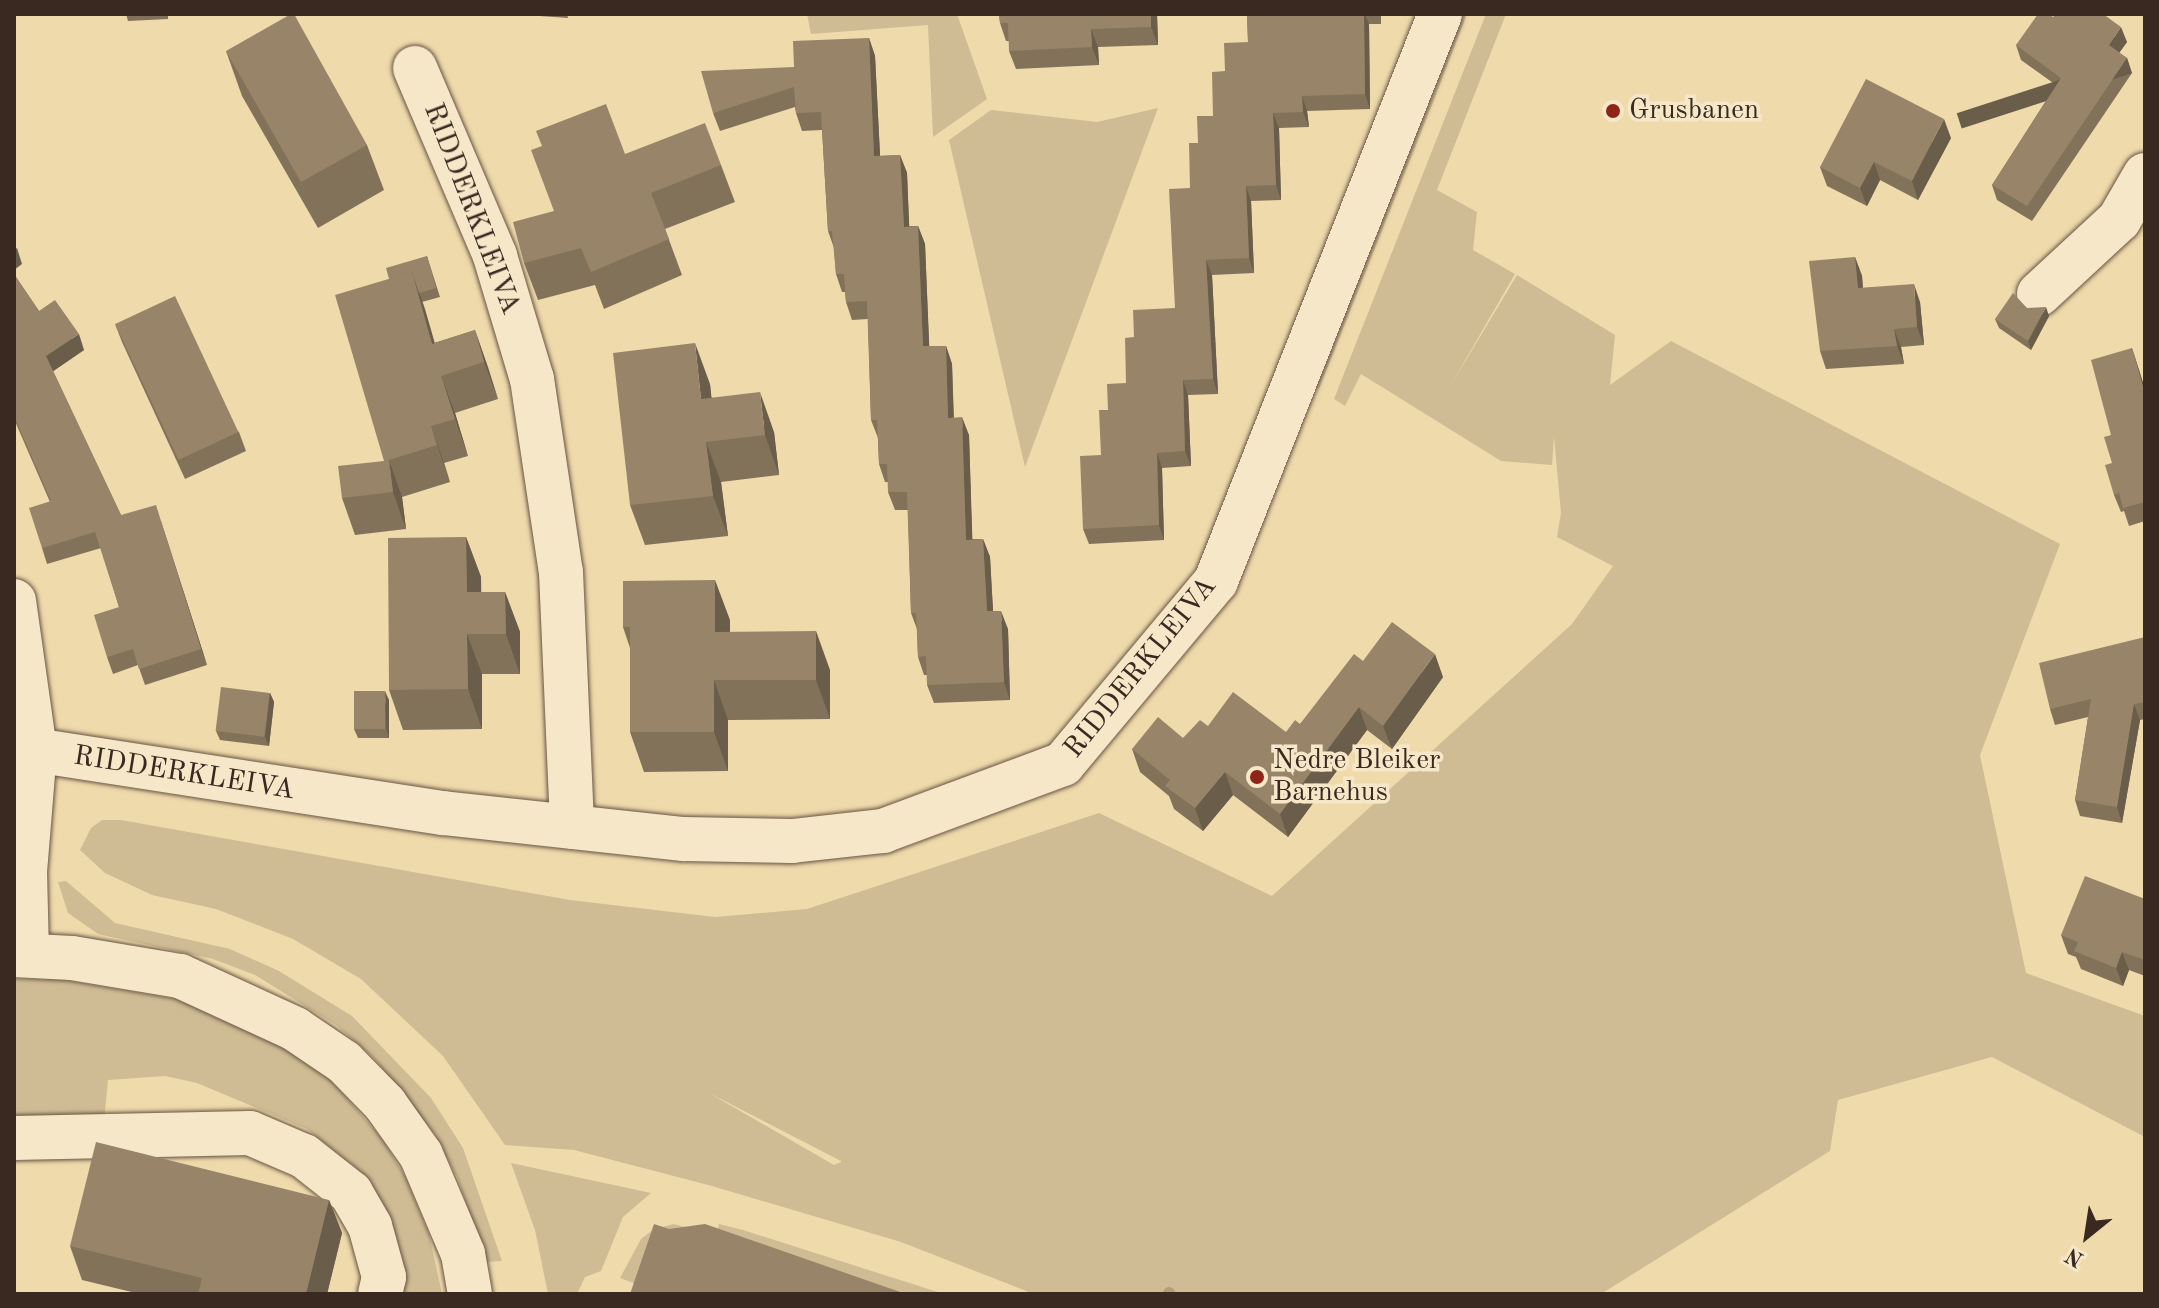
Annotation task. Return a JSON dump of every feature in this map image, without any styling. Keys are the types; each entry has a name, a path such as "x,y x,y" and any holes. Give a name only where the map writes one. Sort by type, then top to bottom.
{"street":[{"name":"RIDDERKLEIVA","path":"35,750 204,779 572,827 684,839 792,841 883,831 1063,764 1216,581 1440,14"},
{"name":"RIDDERKLEIVA","path":"415,68 495,256 532,379 561,572 572,827"},
{"path":"2039,294 2119,220 2145,175"},
{"path":"14,601 35,750 20,955 180,976 295,1029 344,1062 385,1104 421,1155 463,1254 470,1294"},
{"path":"14,1138 250,1133 304,1156 351,1193 370,1226 384,1277 380,1294"}],"shaded area":[{"path":"807,14 957,14 987,99 933,137 928,25 811,34"},
{"path":"1459,14 1467,14 1434,100 1319,389 1312,387"},
{"path":"1486,14 1506,14 1437,190 1477,212 1473,250 1515,274 1448,390 1517,275 1615,335 1610,385 1671,341 2060,544 1980,755 2026,973 2145,1016 2145,1137 1992,1057 1838,1100 1830,1151 1601,1294 1034,1294 901,1242 712,1186 574,1150 505,1145 443,1056 361,979 293,939 216,909 152,895 105,873 80,850 91,828 102,820 121,820 570,900 715,917 807,909 1099,813 1272,896 1572,624 1613,566 1557,537 1561,513 1554,437 1552,465 1501,461 1361,374 1345,406 1334,399","holes":["709,1093 841,1161 834,1165"]},
{"path":"1158,108 1025,467 949,140 991,110 1097,122"},
{"path":"66,881 115,923 230,949 279,971 352,1016 431,1098 463,1148 502,1261 487,1262 457,1177 435,1134 374,1058 336,1025 255,975 213,959 98,934 68,913 58,882"},
{"path":"14,979 63,980 176,999 276,1042 333,1082 383,1140 406,1178 429,1234 442,1294 397,1294 387,1221 357,1169 307,1129 197,1083 165,1076 108,1080 104,1120 14,1122"},
{"path":"511,1163 651,1193 623,1217 601,1271 585,1277 577,1294 548,1294 535,1230"},
{"path":"674,1224 716,1235 719,1224 743,1230 944,1294 655,1291 620,1278 641,1239 654,1229"}],"building":[{"path":"294,14 367,145 301,182 226,51"},
{"path":"999,14 1151,14 1151,27 1091,29 1092,47 1009,51 1008,23 1000,23"},
{"path":"1247,14 1364,14 1365,94 1302,96 1303,112 1273,113 1276,185 1246,186 1249,258 1206,260 1213,379 1183,380 1185,451 1157,453 1159,525 1083,529 1080,456 1101,455 1099,410 1108,410 1107,384 1126,383 1125,338 1134,337 1133,310 1175,308 1169,189 1190,188 1189,143 1198,143 1197,116 1213,116 1212,72 1225,71 1224,43 1248,42"},
{"path":"2038,14 2053,17 2056,14 2103,14 2121,27 2109,45 2127,58 2027,206 1992,185 2061,78 2016,45"},
{"path":"869,38 874,156 900,155 904,227 918,226 923,346 946,346 948,418 962,417 966,540 983,539 987,611 1001,611 1004,682 927,685 926,656 918,657 916,613 911,613 907,492 888,492 887,464 879,464 877,420 871,420 867,301 846,302 844,274 836,274 832,231 828,231 821,112 796,113 794,87 713,113 701,71 794,67 793,41"},
{"path":"1866,79 1944,119 1912,181 1874,162 1860,188 1820,167"},
{"path":"606,104 625,154 705,123 721,165 651,193 669,239 591,272 581,248 524,263 513,222 554,211 531,150 542,146 536,131"},
{"path":"427,256 436,288 419,293 412,272 389,279 386,268"},
{"path":"1855,257 1858,288 1914,284 1917,327 1894,329 1897,346 1820,351 1809,261"},
{"path":"412,272 432,344 475,330 484,362 441,376 455,419 431,426 437,445 389,460 393,492 342,498 338,466 384,461 335,295"},
{"path":"14,274 39,311 55,300 79,334 46,356 121,515 156,505 201,649 139,669 133,649 107,657 94,615 119,607 95,532 42,548 29,508 51,501 14,416"},
{"path":"2013,293 2027,308 2046,307 2028,341 1995,319"},
{"path":"175,296 238,432 179,460 115,324"},
{"path":"695,343 701,399 760,392 765,435 706,442 713,496 630,505 613,353"},
{"path":"2132,348 2145,394 2145,502 2123,508 2119,493 2114,495 2105,465 2112,463 2104,437 2111,435 2091,360"},
{"path":"466,537 467,592 505,592 506,634 467,634 468,689 389,690 388,538"},
{"path":"715,580 715,632 816,631 816,680 714,680 714,732 630,732 630,627 623,627 623,581"},
{"path":"1392,622 1435,654 1383,726 1359,707 1280,814 1225,772 1195,808 1165,786 1170,780 1132,749 1158,717 1183,738 1200,720 1208,726 1233,692 1286,732 1295,720 1300,724 1354,654 1363,661"},
{"path":"2145,637 2145,702 2134,704 2117,807 2075,800 2091,699 2050,709 2039,663"},
{"path":"221,687 270,693 264,737 216,731"},
{"path":"354,691 385,691 385,729 354,729"},
{"path":"2085,876 2145,899 2145,960 2122,952 2116,968 2074,951 2078,942 2061,935"},
{"path":"96,1142 329,1200 306,1294 198,1294 202,1278 70,1246"},
{"path":"654,1224 669,1229 705,1224 906,1294 630,1294"}],"place":[{"name":"Grusbanen","path":"1613,111"},
{"name":"Nedre Bleiker Barnehus","path":"1257,777"}]}
